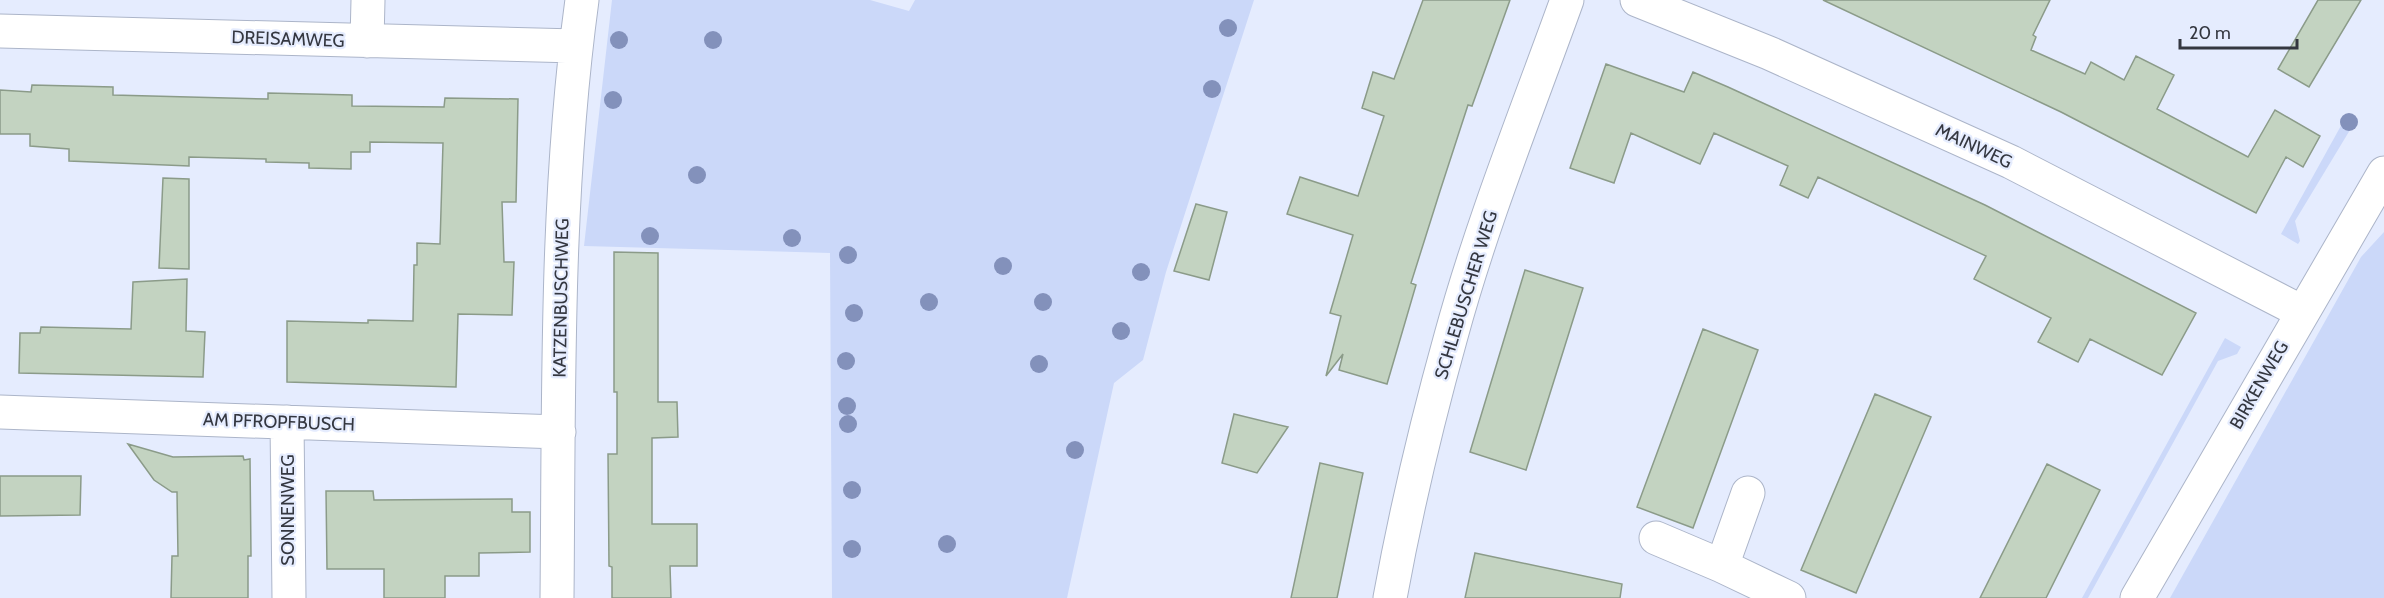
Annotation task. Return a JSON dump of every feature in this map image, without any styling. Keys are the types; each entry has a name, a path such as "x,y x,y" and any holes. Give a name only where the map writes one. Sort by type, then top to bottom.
{"street":[{"path":"367,41 368,0"},
{"name":"KATZENBUSCHWEG","path":"557,598 562,214 582,0"},
{"name":"SCHLEBUSCHER WEG","path":"1390,598 1417,472 1450,336 1482,234 1567,0"},
{"name":"MAINWEG","path":"1637,0 1769,52 2011,162 2302,312"},
{"name":"DREISAMWEG","path":"0,31 576,46"},
{"name":"BIRKENWEG","path":"2137,598 2384,173"},
{"name":"AM PFROPFBUSCH","path":"0,412 558,432"},
{"name":"SONNENWEG","path":"287,422 289,598"},
{"path":"1722,566 1748,493"},
{"path":"1656,538 1789,598"}],"shaded area":[{"path":"612,0 870,0 909,11 915,0 1254,0 1166,272 1143,360 1114,383 1067,598 832,598 830,253 584,246"},
{"path":"2348,113 2356,120 2295,221 2300,241 2298,244 2281,234"},
{"path":"2384,232 2384,598 2170,598 2361,257"},
{"path":"2225,338 2241,347 2237,354 2218,361 2088,598 2082,598"}],"building":[{"path":"1423,0 1510,0 1472,106 1468,105 1440,191 1411,283 1416,285 1387,384 1339,370 1343,354 1326,376 1341,316 1330,313 1353,235 1287,214 1300,177 1358,196 1384,116 1362,108 1373,72 1394,79"},
{"path":"1823,0 2050,0 2033,35 2036,37 2031,50 2085,74 2091,62 2124,80 2136,56 2174,75 2157,109 2248,157 2275,110 2320,136 2303,167 2286,157 2256,213 2061,112"},
{"path":"2318,0 2361,0 2309,87 2278,69"},
{"path":"1606,64 1684,92 1693,72 1985,205 2196,313 2162,375 2090,339 2078,362 2038,342 2051,318 1974,279 1986,256 1818,177 1808,198 1780,185 1788,166 1714,133 1700,164 1631,133 1614,183 1570,168"},
{"path":"32,85 113,87 113,95 268,99 268,93 352,95 352,106 444,107 445,98 518,99 516,202 502,202 504,262 514,262 512,315 458,314 456,387 287,382 287,321 368,323 368,320 413,321 414,265 417,265 417,243 440,244 443,143 370,142 370,152 351,152 351,169 309,168 309,163 266,162 266,159 189,157 189,166 69,161 69,149 30,146 30,134 0,134 0,90 31,92"},
{"path":"163,178 189,179 189,269 159,268"},
{"path":"1196,204 1227,212 1209,280 1174,271"},
{"path":"614,252 658,253 658,402 677,402 678,437 652,438 652,524 697,524 697,566 670,566 671,598 612,598 612,567 609,566 608,454 617,454 617,392 614,392"},
{"path":"1525,270 1583,288 1526,470 1470,452"},
{"path":"187,279 186,331 205,332 203,377 19,373 20,333 40,333 41,327 131,329 133,282"},
{"path":"1703,329 1758,350 1693,528 1637,507"},
{"path":"1875,394 1931,417 1856,593 1801,570"},
{"path":"1234,414 1288,427 1257,473 1222,463"},
{"path":"128,444 173,457 243,456 244,460 250,459 251,556 248,556 248,598 171,598 172,556 178,556 177,492 172,492 154,480"},
{"path":"1320,463 1363,473 1337,598 1291,598"},
{"path":"2047,464 2100,490 2046,598 1980,598"},
{"path":"0,476 81,476 80,515 0,516"},
{"path":"326,491 373,491 374,500 512,499 512,512 530,512 530,552 479,553 479,576 445,576 445,598 384,598 384,569 327,569"},
{"path":"1475,553 1622,584 1620,598 1465,598"}]}
